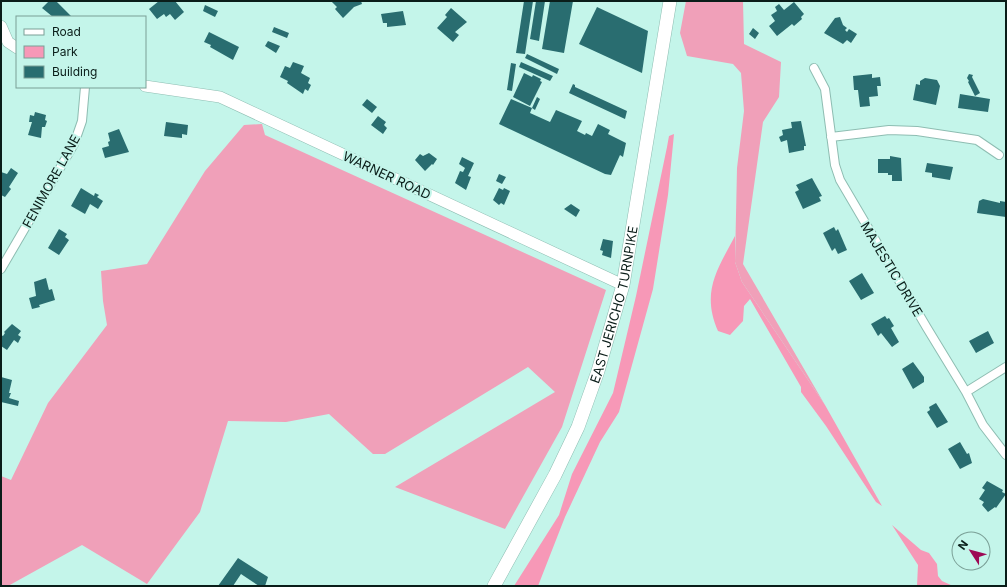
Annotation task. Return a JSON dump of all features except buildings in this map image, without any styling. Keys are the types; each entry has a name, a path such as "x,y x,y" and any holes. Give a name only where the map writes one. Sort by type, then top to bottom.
{"main road":[{"name":"EAST JERICHO TURNPIKE","path":"494,586 555,475 578,426 598,370 623,285 670,1"}],"street":[{"path":"1,26 8,42 16,47"},
{"name":"MAJESTIC DRIVE","path":"814,68 825,89 835,165 843,186 926,328 966,392 983,425 1006,455"},
{"name":"WARNER ROAD","path":"146,86 220,97 623,285"},
{"name":"FENIMORE LANE","path":"1,269 74,144 82,121 85,88"},
{"path":"831,137 889,130 917,131 977,140 999,156"},
{"path":"966,392 1006,367"}],"green space":[{"path":"674,134 668,195 653,289 619,412 600,442 565,517 538,586 514,586 559,515 572,474 613,393 636,296 669,136"},
{"path":"735,236 735,262 742,282 825,405 882,506 876,502 826,426 801,392 801,387 750,299 744,306 743,321 730,335 718,331 713,317 711,293 717,271"},
{"path":"892,525 921,550 929,553 937,564 938,576 942,581 953,586 917,586 918,565"}],"shaded area":[{"path":"686,1 743,1 744,44 781,62 779,97 763,122 743,264 825,405 742,282 735,262 737,168 744,111 741,73 733,64 687,56 680,33"},
{"path":"262,124 265,135 606,290 562,427 505,529 395,487 555,392 528,367 385,454 373,454 329,414 286,422 228,421 200,512 147,584 82,545 8,586 1,586 1,476 11,480 48,403 107,325 103,301 101,271 147,264 205,171 244,125"}]}
